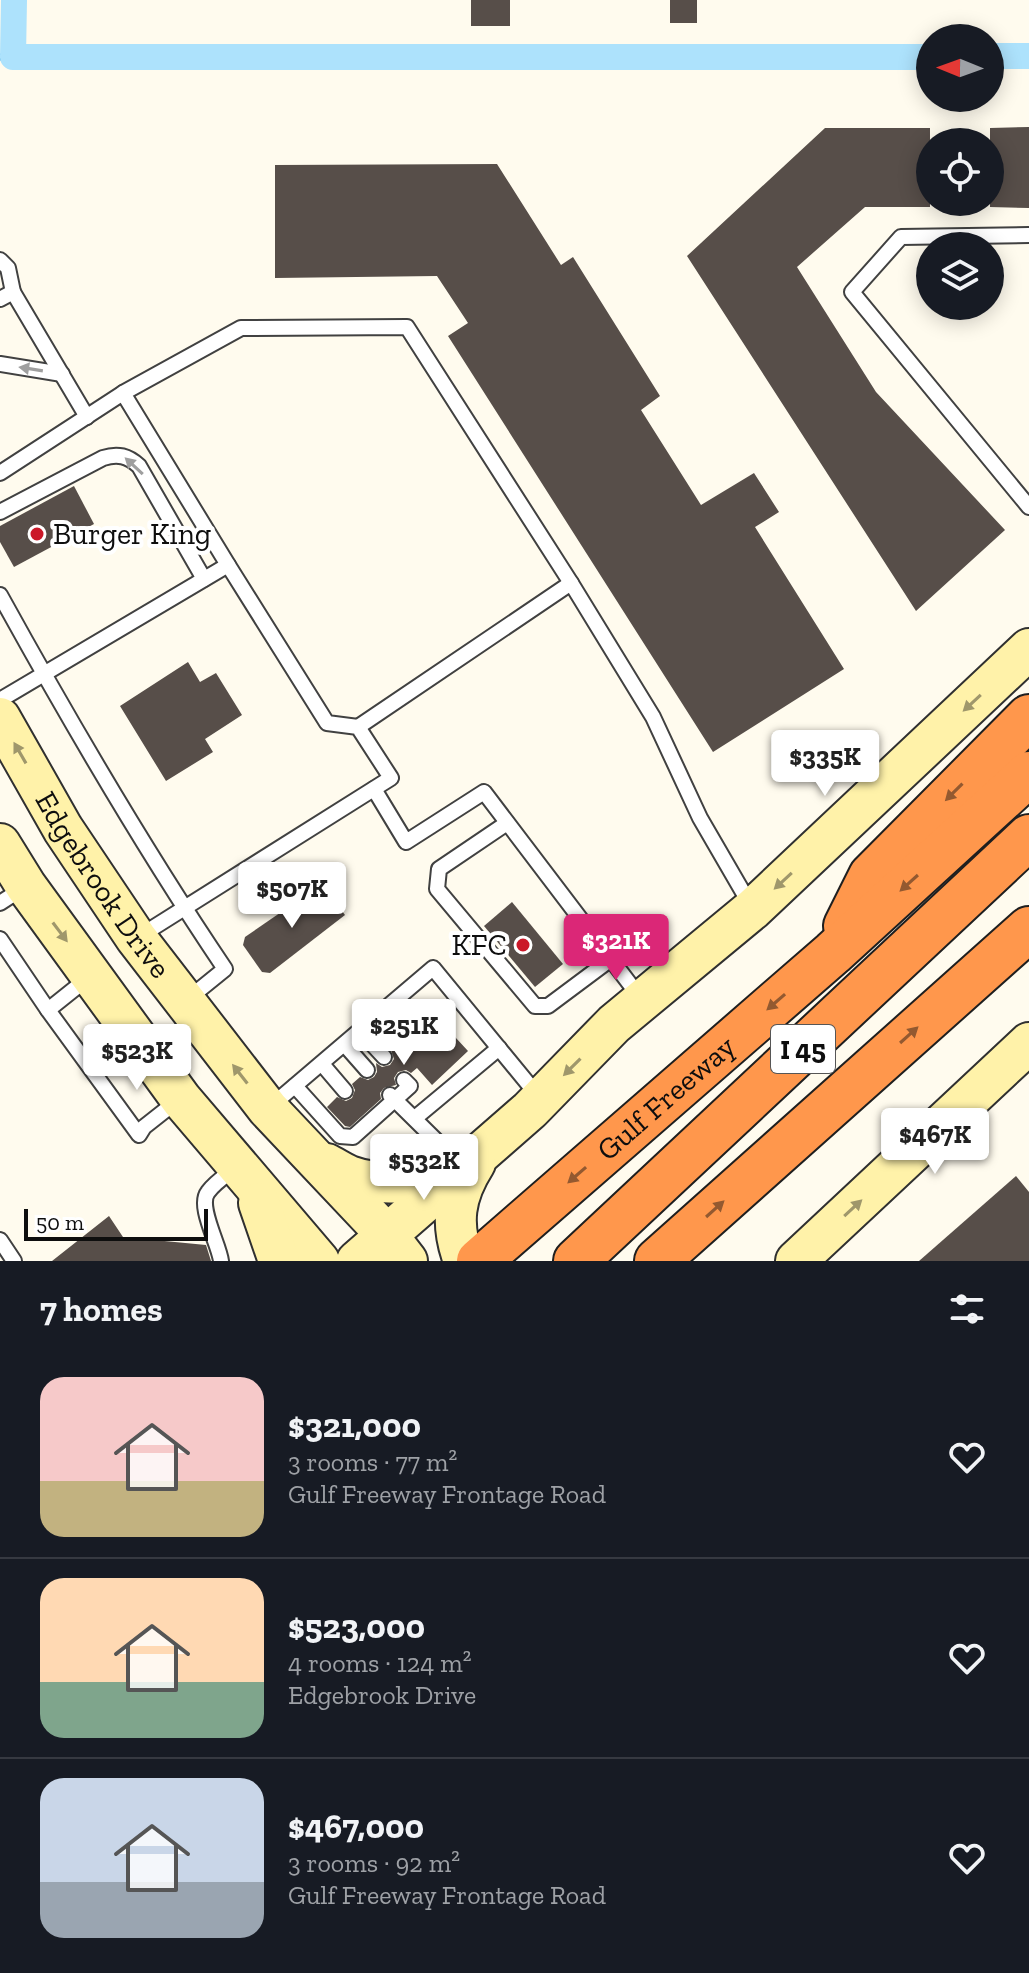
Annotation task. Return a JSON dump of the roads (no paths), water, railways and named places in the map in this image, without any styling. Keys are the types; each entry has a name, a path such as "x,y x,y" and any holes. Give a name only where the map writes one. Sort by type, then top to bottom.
{"highway":[{"path":"833,953 871,876 1029,717"},
{"name":"Gulf Freeway","path":"479,1261 833,953 1029,774"},
{"name":"Gulf Freeway","path":"576,1261 1029,837"},
{"name":"I 45","path":"657,1261 1029,929"}],"main road":[{"path":"357,1261 397,1248 467,1164 530,1110 614,1024 753,909 1029,649"},
{"name":"Edgebrook Drive","path":"0,718 63,829 136,938 184,1002 282,1098 310,1153 397,1248"},
{"name":"Edgebrook Drive","path":"0,844 13,895 92,975 181,1099 319,1261"},
{"path":"92,975 136,938"},
{"path":"796,1261 1029,1043"},
{"path":"310,1153 348,1176 379,1183 418,1181 467,1164"},
{"path":"464,1261 457,1242 455,1212 467,1164"},
{"path":"244,1173 271,1233 279,1261"}],"lane":[{"path":"1029,235 901,237 852,292 1029,507"},
{"path":"0,260 8,268 7,295 62,374 87,417"},
{"path":"0,473 123,393 241,328 407,327 653,717 700,818 753,909"},
{"path":"0,364 62,374"},
{"path":"123,393 327,723 358,727 571,583"},
{"path":"0,512 103,458 120,455 139,466 204,579"},
{"path":"0,700 228,565"},
{"path":"0,595 43,674 184,908 225,969 184,1002"},
{"path":"136,938 391,778 358,727"},
{"path":"374,789 406,842 484,792 643,1001"},
{"path":"507,823 439,869 437,889 535,1006 548,1006 611,959"},
{"path":"0,939 139,1135 144,1127 181,1099"},
{"path":"404,1080 410,1086 391,1096 368,1117 353,1137 340,1136 282,1098 433,968 540,1099"},
{"path":"48,1010 92,975"},
{"path":"360,1031 384,1057"},
{"path":"345,1045 367,1070"},
{"path":"415,1118 499,1048"},
{"path":"322,1064 345,1091"},
{"path":"391,1096 467,1164"},
{"path":"221,1261 204,1210 204,1199 207,1193 244,1173"},
{"path":"0,1240 14,1261"}],"waterway":[{"path":"14,0 13,57 916,57"},
{"path":"1004,56 1029,56"},
{"path":"0,57 13,57"}],"place":[{"name":"Burger King","path":"37,534"},
{"name":"KFC","path":"523,945"}]}
